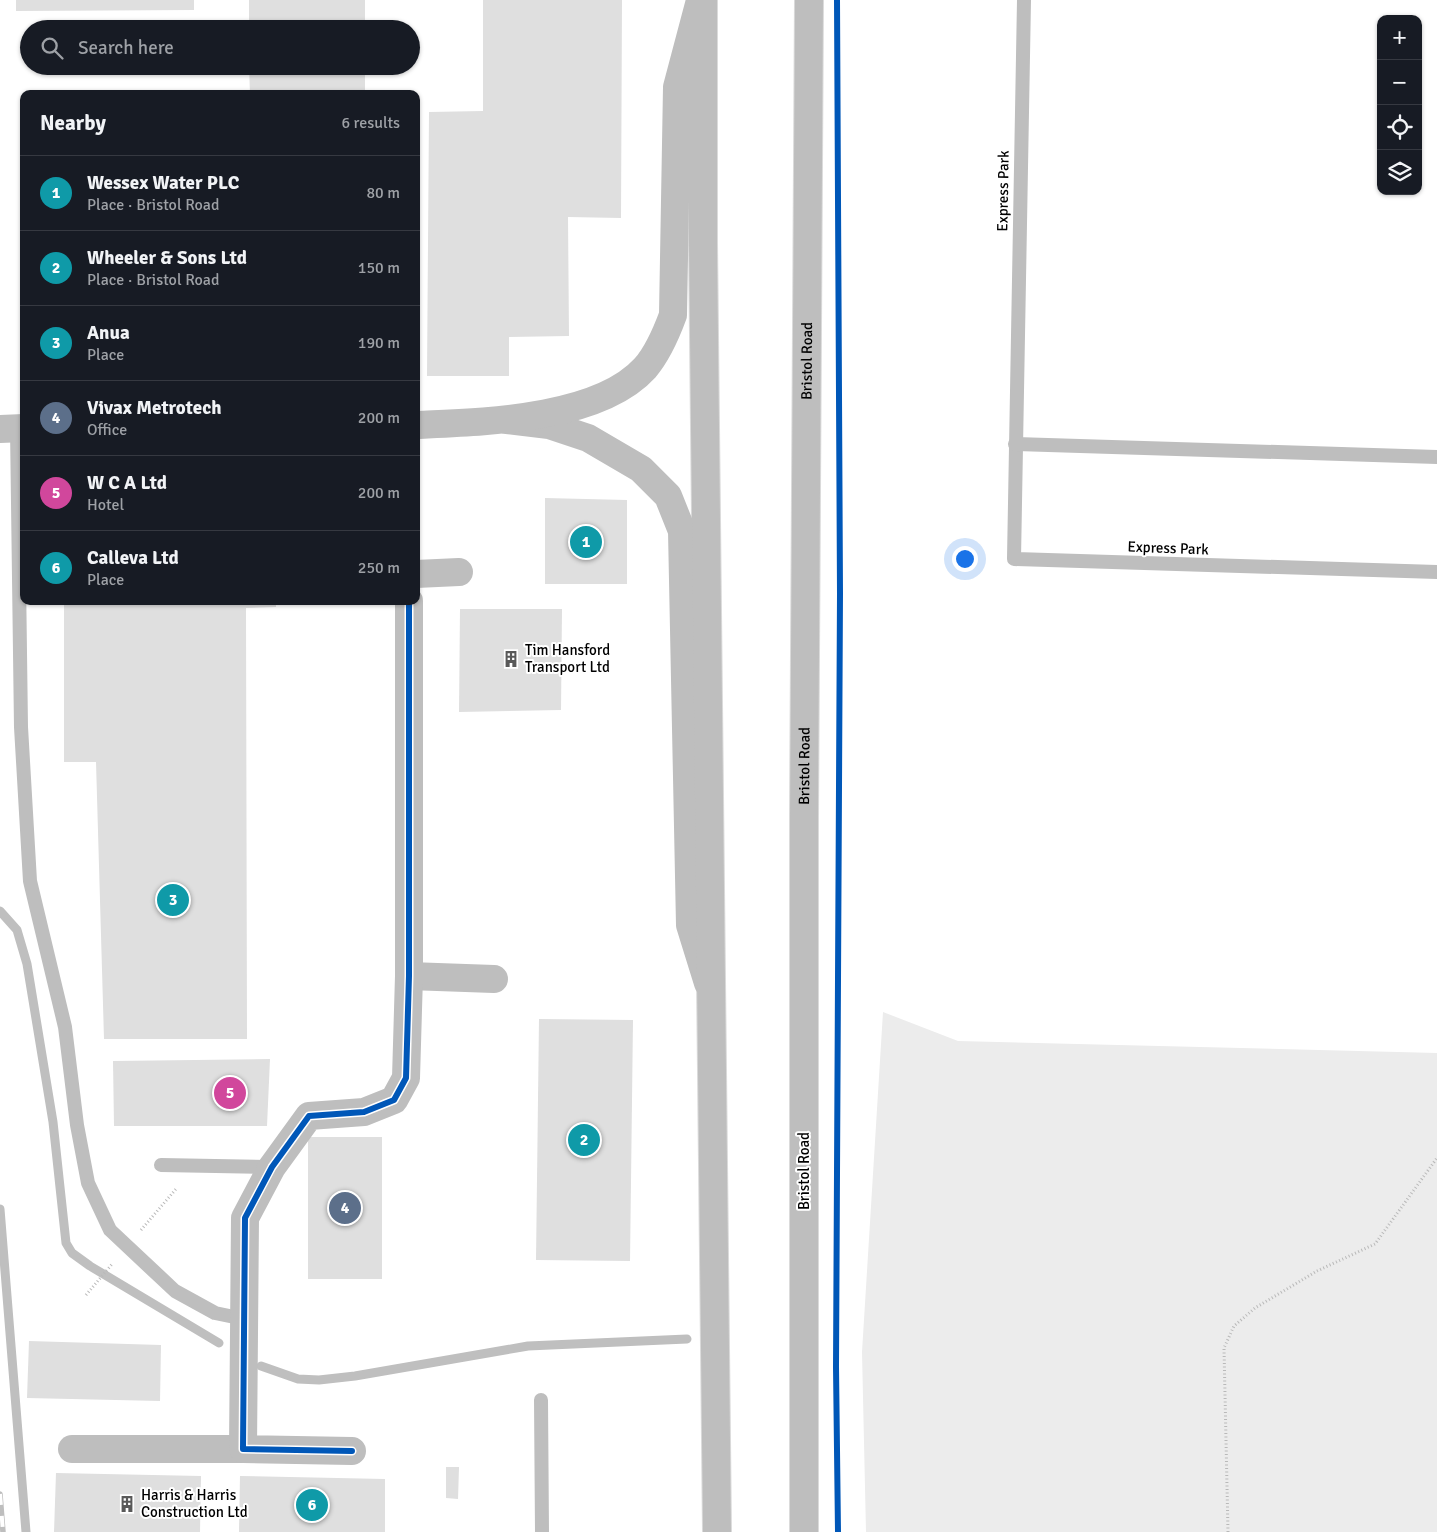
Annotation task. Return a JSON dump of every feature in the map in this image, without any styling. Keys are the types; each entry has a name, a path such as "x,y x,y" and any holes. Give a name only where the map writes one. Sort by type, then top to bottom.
{"main road":[{"path":"420,425 507,420 584,404 619,388 644,369 664,340 674,315 677,87 701,0"},
{"path":"701,0 702,243 717,1532"},
{"name":"Bristol Road","path":"804,1532 804,828 809,0"},
{"path":"507,420 549,425 588,438 641,469 668,496 682,532 690,925 710,992"},
{"path":"420,574 459,572"},
{"path":"243,1449 245,1218 272,1167 309,1116 364,1112 394,1100 406,1078 409,976 409,605"},
{"path":"409,976 494,979"},
{"path":"72,1449 352,1451"}],"lane":[{"name":"Express Park","path":"1024,0 1014,559 1437,572"},
{"path":"14,428 21,727 30,881 64,1026 77,1125 88,1183 110,1230 175,1291 216,1313 244,1319"},
{"path":"1015,444 1437,457"},
{"path":"161,1166 272,1167"},
{"path":"541,1400 542,1532"}],"path":[{"path":"1228,1532 1224,1348 1234,1326 1255,1308 1317,1271 1375,1244 1437,1158"},
{"path":"86,1295 178,1186"}],"shaded area":[{"path":"883,1012 958,1041 1437,1053 1437,1532 866,1532 862,1352"}],"building":[{"path":"16,0 194,0 194,10 16,11"},
{"path":"249,0 365,0 365,20 249,20"},
{"path":"483,0 622,0 621,218 568,217 569,336 509,337 509,376 427,376 429,112 483,111"},
{"path":"249,75 365,75 365,90 250,90"},
{"path":"545,498 627,500 627,584 545,584"},
{"path":"64,605 276,605 276,607 246,608 247,1039 104,1039 96,762 64,762"},
{"name":"Tim Hansford Transport Ltd","path":"460,609 562,609 561,710 459,712"},
{"path":"539,1019 633,1020 630,1261 536,1260"},
{"path":"270,1059 267,1126 114,1126 113,1061"},
{"path":"308,1137 382,1137 382,1279 308,1279"},
{"path":"29,1341 161,1345 160,1401 27,1398"},
{"path":"446,1467 459,1467 458,1499 446,1498"},
{"name":"Harris & Harris Construction Ltd","path":"56,1473 201,1476 200,1532 54,1532"},
{"path":"240,1476 385,1479 385,1532 239,1532"}],"waterway":[{"path":"0,911 17,930 27,964 53,1122 66,1243 72,1253 90,1266 219,1343"},
{"path":"0,1209 26,1532"},
{"path":"261,1366 298,1379 319,1380 355,1376 528,1346 687,1339"}],"railway":[{"path":"0,1494 3,1532"}],"cycle path":[{"path":"837,0 840,593 836,1367 838,1532"},
{"path":"352,1451 243,1449 245,1218 272,1167 309,1116 364,1112 394,1100 406,1078 409,976 409,605"}],"place":[{"name":"Wessex Water PLC","path":"586,542"},
{"name":"Tim Hansford Transport Ltd","path":"511,659"},
{"name":"Anua","path":"173,900"},
{"name":"W C A Ltd","path":"230,1093"},
{"name":"Wheeler & Sons Ltd","path":"584,1140"},
{"name":"Vivax Metrotech","path":"345,1208"},
{"name":"Harris & Harris Construction Ltd","path":"127,1504"},
{"name":"Calleva Ltd","path":"312,1505"}]}
